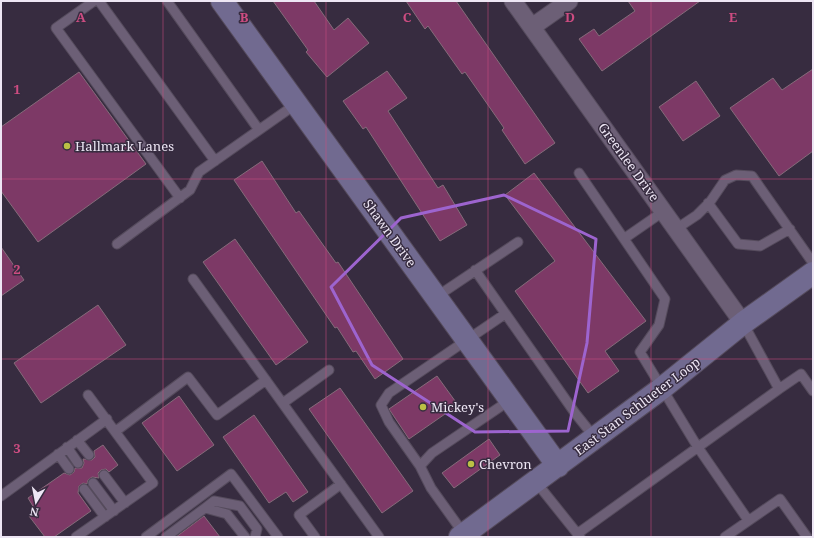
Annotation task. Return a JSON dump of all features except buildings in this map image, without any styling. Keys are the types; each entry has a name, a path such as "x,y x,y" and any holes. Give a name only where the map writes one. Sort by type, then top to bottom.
{"street":[{"name":"Shawn Drive","path":"222,1 558,466"},
{"name":"Greenlee Drive","path":"513,1 743,323"},
{"path":"532,27 569,1"},
{"name":"East Stan Schlueter Loop","path":"462,535 558,466 661,389 743,323 813,273"}],"lane":[{"path":"94,1 56,28 180,198"},
{"path":"99,1 214,161"},
{"path":"167,1 259,130"},
{"path":"117,244 190,190 199,172 296,104"},
{"path":"580,173 665,299 659,325 640,352 661,389 697,446 748,520"},
{"path":"676,228 697,215 708,204 725,180 736,175 752,176 813,263"},
{"path":"708,204 738,244 760,246 790,229"},
{"path":"625,238 664,211"},
{"path":"436,297 518,242"},
{"path":"476,270 505,314 575,413 595,438"},
{"path":"193,279 379,537"},
{"path":"462,535 431,488 420,466 389,422 381,405 389,393 505,314"},
{"path":"743,323 778,388"},
{"path":"283,403 329,370"},
{"path":"536,482 578,536 697,446 778,388 801,374 813,391"},
{"path":"116,431 188,377 217,415 266,380"},
{"path":"76,537 153,483 88,395"},
{"path":"420,466 432,453 510,400"},
{"path":"1,496 107,419"},
{"path":"78,440 88,455"},
{"path":"68,447 78,463"},
{"path":"58,454 69,469"},
{"path":"146,537 231,474 278,537"},
{"path":"104,475 125,503"},
{"path":"93,483 114,511"},
{"path":"315,537 299,516 341,484"},
{"path":"84,489 105,517"},
{"path":"725,537 780,499 807,537"},
{"path":"166,537 214,501 240,506 257,529 255,537"},
{"path":"205,508 227,514 245,537"}],"highlighted area":[{"path":"504,195 596,239 587,343 568,431 475,432 372,365 331,287 401,218"}],"place":[{"name":"Hallmark Lanes","path":"67,146"},
{"name":"Mickey's","path":"423,407"},
{"name":"Chevron","path":"471,464"}]}
